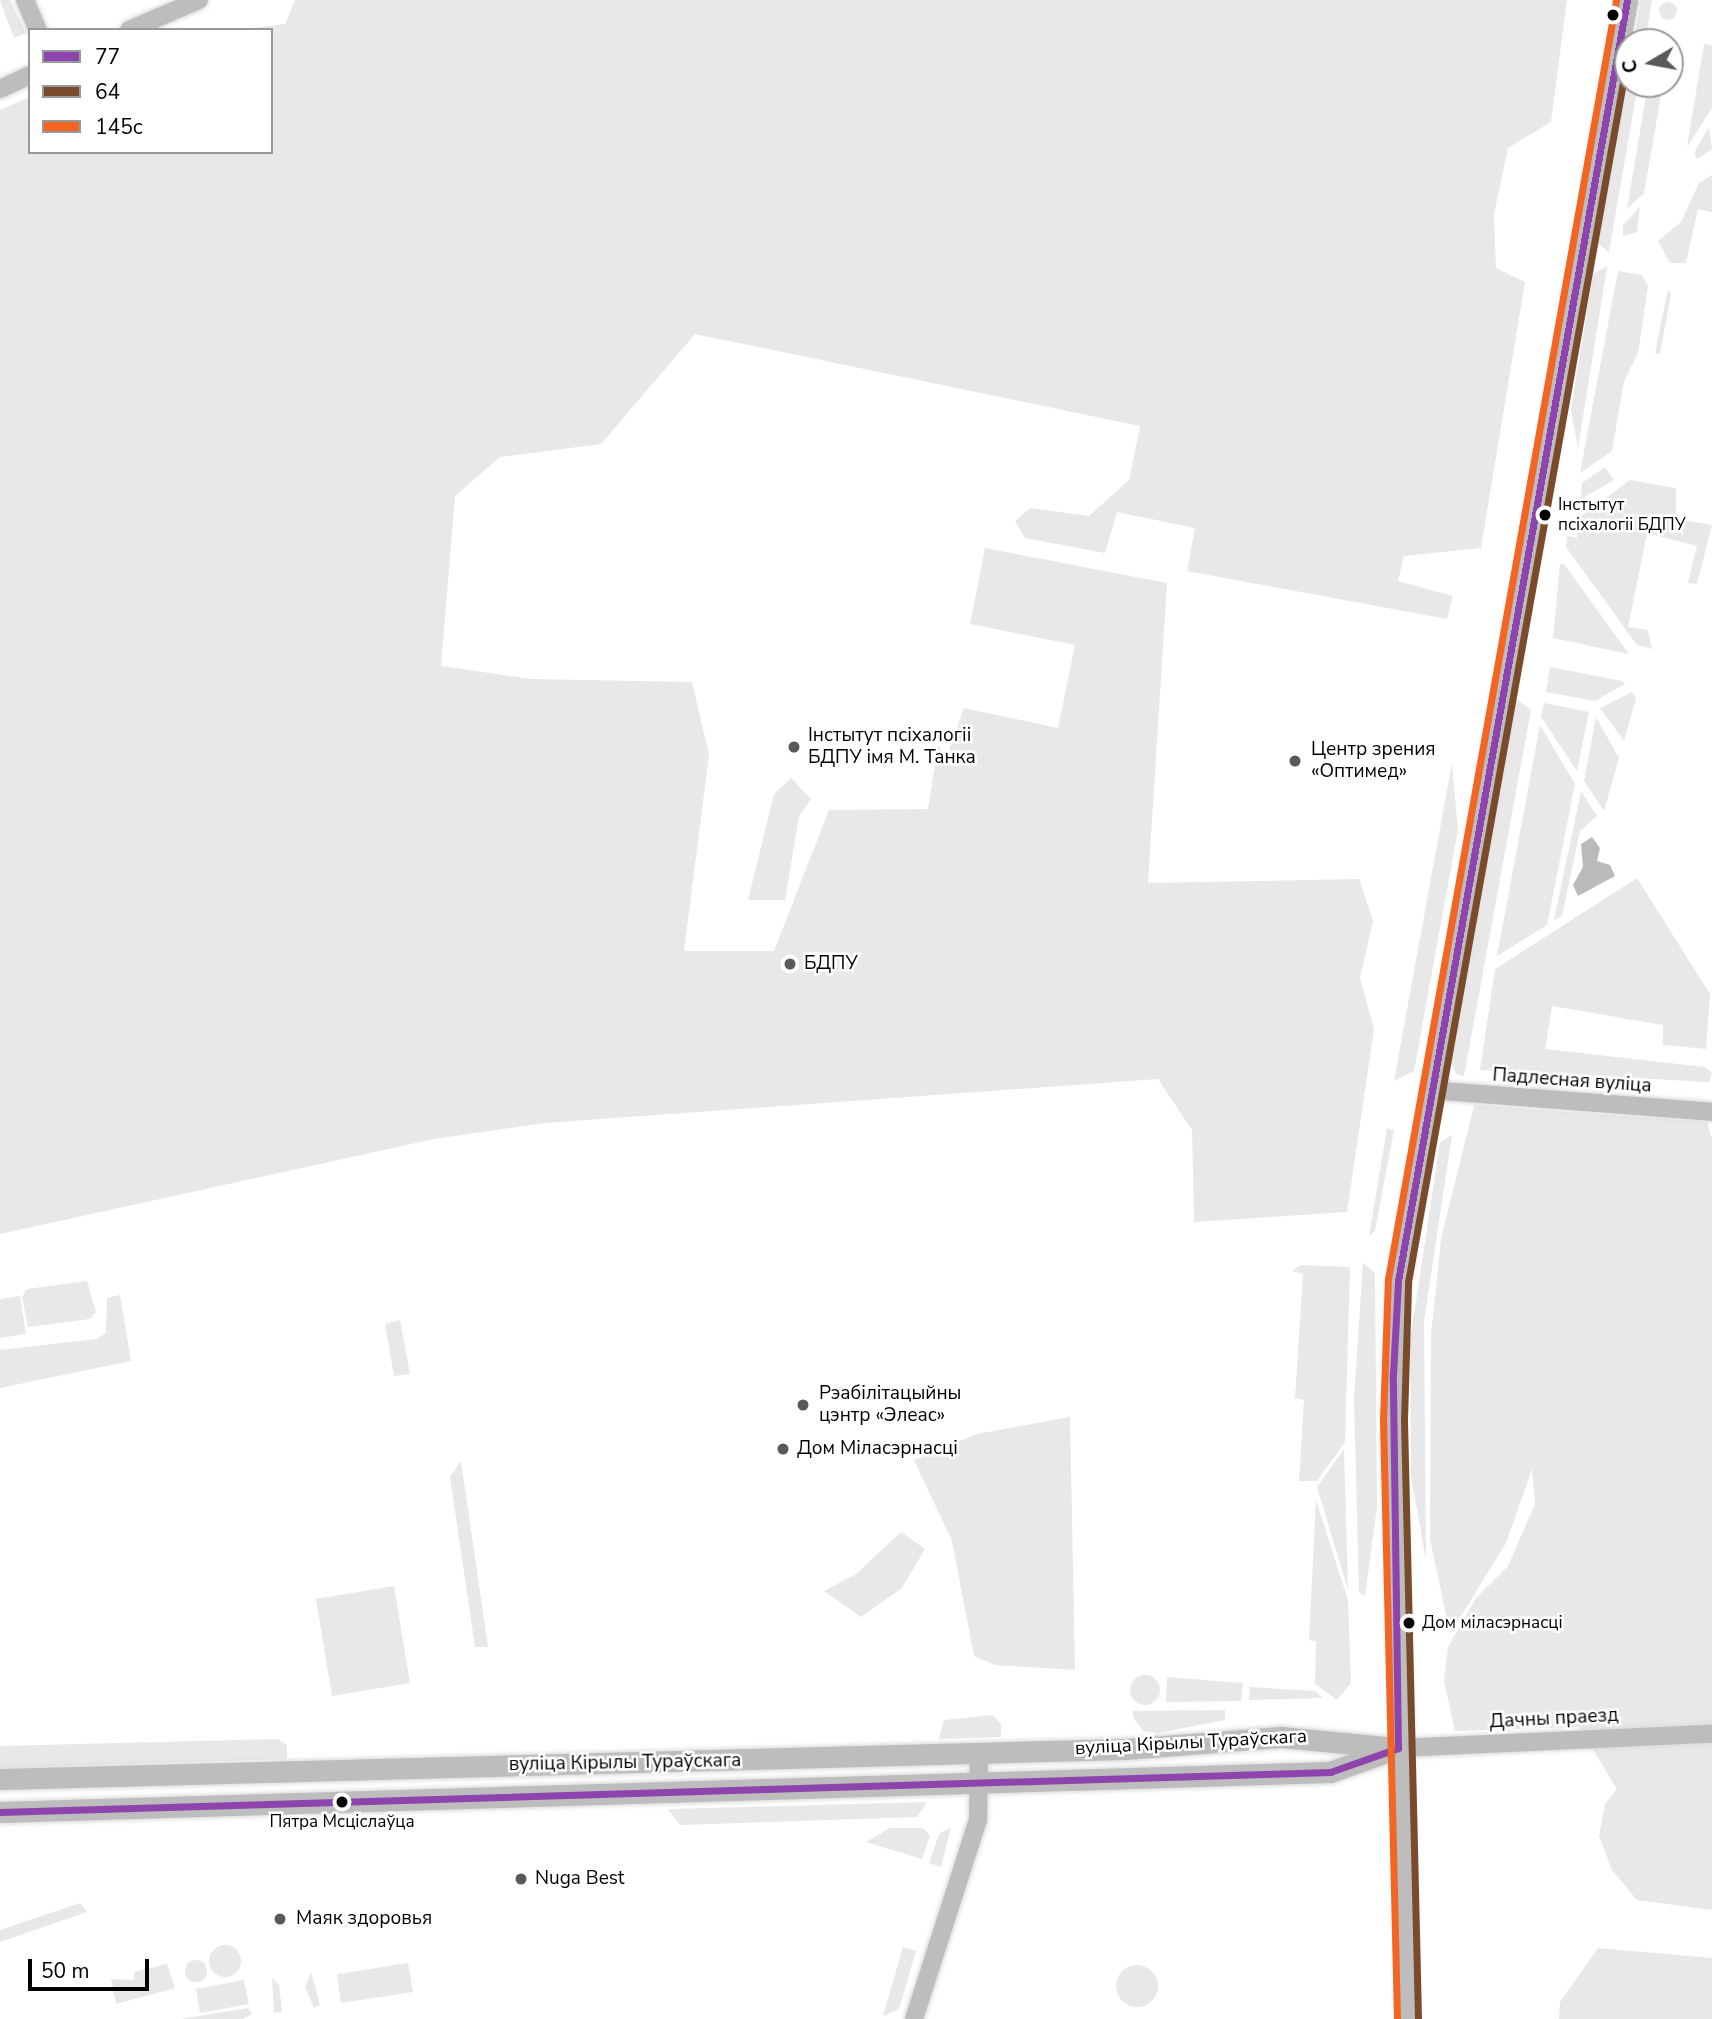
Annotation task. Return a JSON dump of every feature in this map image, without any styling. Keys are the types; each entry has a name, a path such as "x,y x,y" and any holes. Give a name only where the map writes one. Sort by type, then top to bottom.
{"main road":[{"path":"1408,2019 1398,1748 1394,1336 1429,1090 1627,0"},
{"name":"вуліца Кірылы Тураўскага","path":"0,1779 979,1752 1294,1737 1398,1748"},
{"name":"вуліца Кірылы Тураўскага","path":"0,1812 1330,1772 1398,1748"}],"street":[{"path":"25,0 37,28"},
{"path":"134,28 199,0"},
{"path":"0,89 28,76"},
{"name":"Падлесная вуліца","path":"1429,1090 1712,1112"},
{"name":"Дачны праезд","path":"1398,1748 1712,1734"},
{"path":"914,2019 978,1821 979,1752"}],"shaded area":[{"path":"0,0 10,0 26,33 14,38"},
{"path":"295,0 1567,0 1551,122 1508,148 1494,214 1496,268 1525,282 1481,548 1404,556 1398,581 1453,596 1447,619 1187,571 1195,528 1117,512 1105,553 1025,538 1015,521 1030,508 1089,516 1129,480 1140,426 695,334 601,444 500,457 455,496 441,666 531,679 692,682 709,755 684,951 774,951 829,810 928,809 938,745 946,759 964,708 1058,728 1075,645 970,624 985,548 1167,583 1148,883 1359,879 1373,921 1360,978 1374,1029 1347,1212 1194,1222 1192,1130 1158,1079 545,1123 434,1139 0,1234 0,110 28,98 28,154 273,154 273,28 254,28 285,24"},
{"path":"1641,0 1652,0 1647,28 1636,28"},
{"path":"1664,2 1672,2 1677,11 1675,18 1664,20 1659,15 1659,7"},
{"path":"1704,44 1712,45 1712,108 1687,147"},
{"path":"1624,98 1636,98 1609,252 1598,244"},
{"path":"1646,98 1661,98 1644,193 1627,209"},
{"path":"1709,127 1712,149 1697,159 1694,153"},
{"path":"1712,175 1712,212 1698,209 1686,263 1670,263 1658,241 1681,222 1699,183"},
{"path":"1640,207 1637,232 1623,236 1623,225"},
{"path":"1607,266 1578,448 1571,410 1593,274"},
{"path":"1618,271 1642,275 1648,286 1638,353 1624,381 1612,451 1580,473"},
{"path":"1668,289 1671,294 1660,354 1655,353"},
{"path":"1605,467 1614,480 1581,499 1582,483"},
{"path":"1630,480 1676,488 1676,519 1712,525 1697,584 1688,583 1697,546 1647,533 1628,627 1648,630 1652,649 1637,645 1566,547 1567,536 1577,538 1577,519"},
{"path":"1560,564 1564,564 1629,654 1553,638"},
{"path":"1550,667 1622,681 1625,684 1595,701 1546,692"},
{"path":"1632,692 1636,698 1624,741 1600,708"},
{"path":"1515,698 1531,710 1464,1076 1456,1074 1451,1061"},
{"path":"1544,703 1589,712 1577,771 1541,717"},
{"path":"1596,717 1619,758 1604,811 1584,781"},
{"path":"1540,725 1575,784 1547,925 1497,956"},
{"path":"1452,763 1458,830 1414,1071 1394,1081"},
{"path":"791,778 811,799 799,816 785,900 748,900 774,794"},
{"path":"1581,791 1597,816 1580,831 1562,916 1554,920"},
{"path":"1592,837 1600,848 1597,861 1610,865 1615,876 1578,896 1573,885 1583,867 1581,844"},
{"path":"1637,878 1710,994 1706,1049 1663,1045 1663,1025 1552,1006 1545,1049 1705,1067 1712,1072 1709,1082 1480,1070 1495,969"},
{"path":"1474,1105 1707,1122 1712,1139 1712,1910 1637,1900 1612,1870 1599,1836 1605,1804 1617,1789 1579,1727 1455,1731 1444,1681 1448,1647 1476,1598 1508,1566 1535,1504 1532,1469 1506,1543 1450,1634 1430,1539 1431,1334 1441,1239"},
{"path":"1387,1128 1394,1130 1375,1231 1369,1236"},
{"path":"1452,1135 1424,1321 1426,1560 1411,1476 1410,1341 1440,1142"},
{"path":"1363,1263 1375,1273 1377,1507 1365,1596 1359,1592 1354,1398"},
{"path":"1300,1265 1350,1267 1345,1442 1317,1481 1299,1481 1304,1400 1295,1398 1303,1274 1292,1271"},
{"path":"87,1281 96,1312 90,1319 28,1327 22,1297 27,1289"},
{"path":"120,1295 131,1361 0,1388 0,1350 96,1339 106,1333 107,1298"},
{"path":"20,1296 26,1334 0,1338 0,1299"},
{"path":"400,1320 410,1374 394,1376 385,1324"},
{"path":"1070,1417 1075,1670 995,1665 974,1656 952,1541 914,1460 977,1434"},
{"path":"1344,1449 1348,1590 1317,1487"},
{"path":"461,1461 488,1647 475,1647 450,1477"},
{"path":"1316,1500 1348,1600 1351,1683 1337,1700 1315,1684 1316,1641 1309,1640"},
{"path":"901,1532 925,1549 902,1588 861,1617 824,1591 856,1574"},
{"path":"394,1586 410,1683 332,1696 316,1599"},
{"path":"1145,1675 1155,1680 1160,1690 1155,1700 1145,1705 1135,1700 1130,1690 1135,1680"},
{"path":"1167,1677 1243,1683 1241,1701 1166,1702"},
{"path":"1250,1687 1315,1691 1323,1698 1249,1700"},
{"path":"1225,1710 1225,1720 1158,1733 1143,1731 1133,1717 1133,1711"},
{"path":"992,1715 1001,1724 1001,1737 939,1739 944,1720"},
{"path":"278,1739 287,1745 287,1759 0,1768 0,1746"},
{"path":"927,1802 917,1817 680,1825 668,1809"},
{"path":"951,1827 941,1867 929,1863 939,1834"},
{"path":"890,1828 923,1828 930,1836 922,1859 866,1842"},
{"path":"80,1903 87,1912 0,1942 0,1930"},
{"path":"225,1945 236,1950 241,1961 236,1972 225,1977 214,1972 209,1961 214,1950"},
{"path":"903,1947 916,1951 899,2009 883,2016"},
{"path":"1598,1948 1712,1958 1712,2019 1559,2019 1560,2002"},
{"path":"192,1960 200,1960 207,1967 207,1975 200,1982 192,1982 185,1975 185,1967"},
{"path":"408,1963 413,1992 341,2003 337,1974"},
{"path":"167,1964 175,1988 116,2004 111,1979 134,1980 134,1972"},
{"path":"1137,1965 1152,1971 1158,1986 1152,2001 1137,2007 1122,2001 1116,1986 1122,1971"},
{"path":"311,1972 320,2005 314,2008 305,1987"},
{"path":"272,1978 279,1985 282,2012 274,2013"},
{"path":"244,1980 249,2004 200,2013 196,1989"},
{"path":"248,2008 252,2014 243,2019 180,2019"}],"transit line":[{"name":"145с","path":"1397,2019 1383,1420 1388,1279 1616,0"},
{"name":"77","path":"1398,1748 1393,1374 1398,1281 1627,0"},
{"name":"64","path":"1418,2019 1404,1420 1408,1282 1620,98"},
{"name":"77","path":"0,1812 1330,1772 1398,1748"}],"place":[{"name":"Інстытут псіхалогіі БДПУ","path":"1545,515"},
{"name":"Інстытут псіхалогіі БДПУ імя М. Танка","path":"794,747"},
{"name":"Центр зрения «Оптимед»","path":"1295,761"},
{"name":"БДПУ","path":"790,964"},
{"name":"Рэабілітацыйны цэнтр «Элеас»","path":"803,1405"},
{"name":"Дом Міласэрнасці","path":"783,1449"},
{"name":"Дом міласэрнасці","path":"1409,1623"},
{"name":"Пятра Мсціслаўца","path":"342,1802"},
{"name":"Nuga Best","path":"521,1879"},
{"name":"Маяк здоровья","path":"280,1919"}]}
